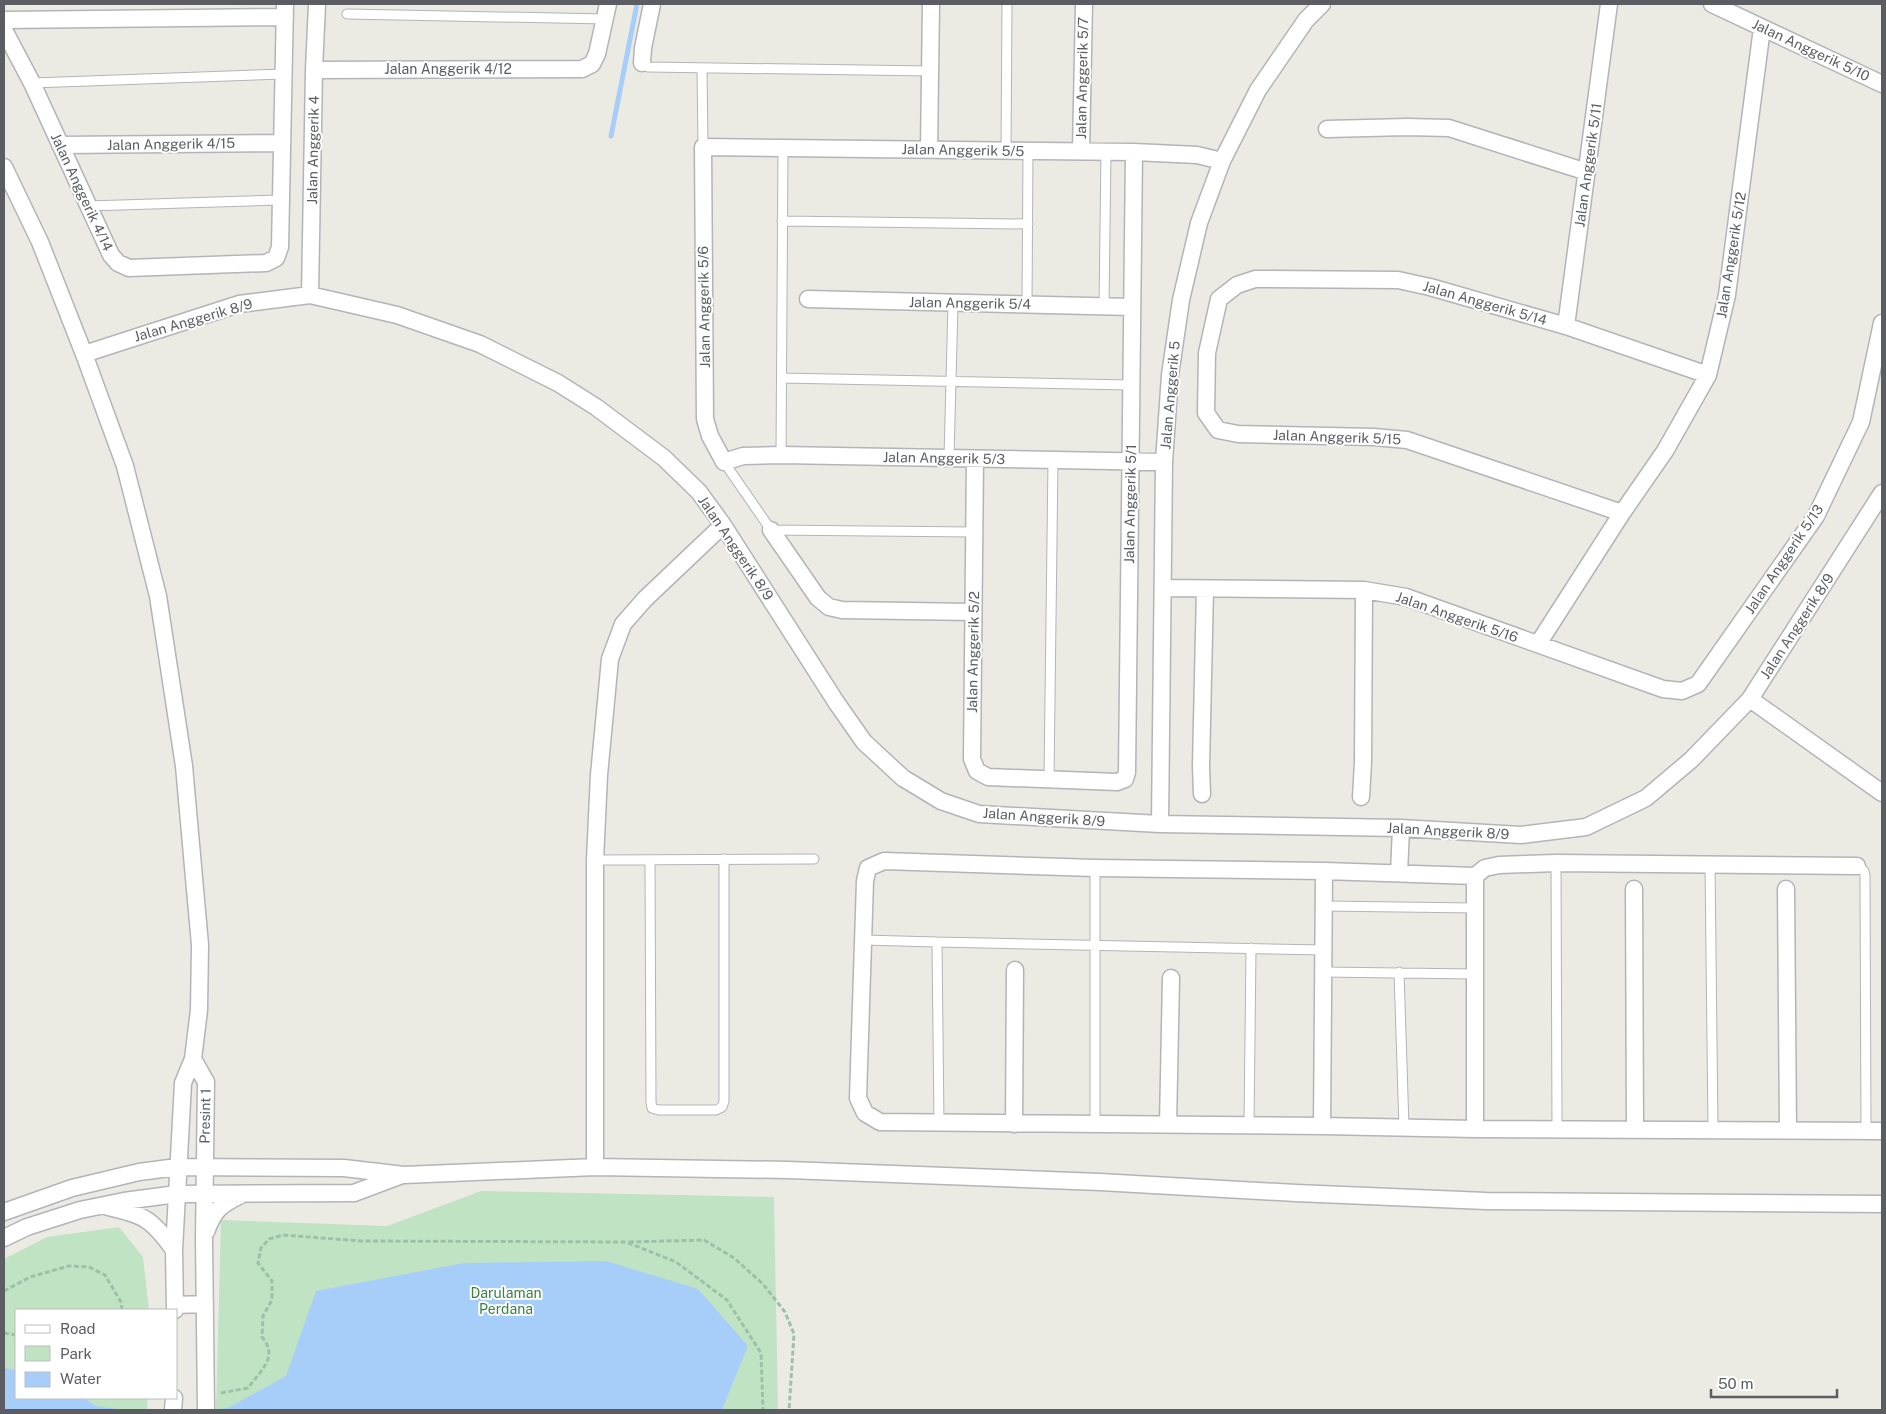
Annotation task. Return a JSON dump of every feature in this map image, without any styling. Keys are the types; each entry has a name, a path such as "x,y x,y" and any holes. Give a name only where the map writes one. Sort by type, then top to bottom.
{"street":[{"name":"Jalan Anggerik 4","path":"310,295 317,4"},
{"path":"642,63 643,48 652,4"},
{"path":"929,150 931,4"},
{"name":"Jalan Anggerik 5/7","path":"1081,151 1084,4"},
{"name":"Jalan Anggerik 5","path":"1160,824 1164,462 1170,375 1181,300 1199,223 1222,161 1258,90 1306,20 1322,4"},
{"name":"Jalan Anggerik 5/11","path":"1566,326 1609,4"},
{"name":"Jalan Anggerik 5/10","path":"1712,4 1882,84"},
{"path":"4,20 285,10 281,200"},
{"name":"Jalan Anggerik 4/12","path":"314,70 582,69 592,64 597,54 607,12"},
{"name":"Jalan Anggerik 5/12","path":"1538,644 1622,513 1665,451 1708,374 1727,295 1762,28"},
{"name":"Jalan Anggerik 4/14","path":"4,30 32,83 111,255 118,263 130,268 266,263 276,258 280,247 281,200"},
{"path":"1327,129 1449,128 1587,172"},
{"name":"Jalan Anggerik 4/15","path":"60,145 282,143"},
{"name":"Jalan Anggerik 5/5","path":"703,147 1134,152 1197,155 1222,161"},
{"name":"Jalan Anggerik 5/6","path":"703,147 705,419 710,436 724,462"},
{"name":"Jalan Anggerik 5/1","path":"1049,779 1117,782 1125,778 1127,772 1134,152"},
{"path":"4,167 40,242 125,466 158,596 184,766 200,946 199,1010 193,1059"},
{"name":"Jalan Anggerik 5/14","path":"1255,280 1398,280 1462,295 1566,326 1708,374"},
{"name":"Jalan Anggerik 5/15","path":"1255,280 1237,285 1219,299 1207,353 1206,396 1206,414 1218,430 1238,434 1374,437 1407,440 1622,513"},
{"name":"Jalan Anggerik 8/9","path":"84,354 238,304 310,295 397,315 480,344 558,383 596,407 664,458 699,492 723,525 836,702 864,742 903,778 941,800 979,814 1160,824 1401,828 1521,835 1586,827 1646,798 1691,760 1750,699 1882,493"},
{"name":"Jalan Anggerik 5/4","path":"808,299 1132,307"},
{"name":"Jalan Anggerik 5/13","path":"1682,690 1698,684 1816,516 1861,422 1882,323"},
{"name":"Jalan Anggerik 5/3","path":"724,462 743,456 781,455 1164,462"},
{"name":"Jalan Anggerik 5/2","path":"975,459 972,759 977,771 988,777 1049,779"},
{"path":"595,1167 595,860 599,775 610,659 623,624 645,599 723,525"},
{"path":"771,530 818,598 829,608 842,610 973,612"},
{"name":"Jalan Anggerik 5/16","path":"1164,588 1364,590 1406,597 1663,689 1682,690"},
{"path":"1202,794 1205,589"},
{"path":"1361,797 1364,590"},
{"path":"1750,699 1882,793"},
{"path":"1399,873 1401,828"},
{"path":"1857,866 1556,862 1499,865 1485,868 1474,876 1324,871 1095,868 884,861 868,868 864,881 858,1098 865,1113 880,1122 939,1124 1095,1123 1874,1131"},
{"path":"1322,1126 1324,871"},
{"path":"1474,876 1475,1128"},
{"path":"1634,889 1635,1129"},
{"path":"1786,889 1788,1130"},
{"path":"1014,1124 1015,970"},
{"path":"1168,1125 1171,978"},
{"name":"Presint 1","path":"175,1308 174,1250 183,1082 193,1059"},
{"name":"Presint 1","path":"193,1059 206,1082 204,1168 206,1405"},
{"path":"4,1212 72,1188 138,1172 177,1167 344,1168 404,1175 595,1167 788,1170 1100,1182 1296,1194 1486,1200 1882,1204"},
{"path":"4,1238 26,1226 100,1205 177,1194 354,1193 404,1175"},
{"path":"204,1239 217,1210 225,1203 245,1193"},
{"path":"100,1205 136,1213 158,1229 174,1250"},
{"path":"175,1308 205,1304"}],"lane":[{"path":"1006,150 1007,4"},
{"path":"347,14 607,12"},
{"path":"642,63 648,67 702,69 930,71"},
{"path":"702,69 703,147"},
{"path":"32,83 284,74"},
{"path":"781,455 783,148"},
{"path":"1027,304 1028,151"},
{"path":"1104,306 1106,152"},
{"path":"88,206 281,200"},
{"path":"782,221 1028,224"},
{"path":"949,458 953,303"},
{"path":"782,378 1131,385"},
{"path":"1049,779 1053,460"},
{"path":"724,462 771,530 974,532"},
{"path":"650,860 652,1108 659,1110 716,1110 722,1107 724,1100 724,859"},
{"path":"595,860 814,859"},
{"path":"1556,862 1557,1128"},
{"path":"1710,864 1713,1130"},
{"path":"1857,866 1864,871 1865,875 1874,1131"},
{"path":"1095,868 1095,1123"},
{"path":"1324,906 1474,908"},
{"path":"863,940 1323,950"},
{"path":"937,942 939,1124"},
{"path":"1249,1126 1251,948"},
{"path":"1323,972 1474,974"},
{"path":"1399,972 1404,1127"}],"path":[{"path":"206,1405 248,1388 269,1359 269,1345 262,1337 263,1316 272,1300 272,1281 258,1263 261,1248 270,1239 282,1235 361,1241 626,1242 704,1240 734,1258 763,1284 785,1312 794,1334 789,1410"},
{"path":"626,1242 676,1262 727,1300 761,1353 762,1410"},
{"path":"4,1292 30,1277 69,1266 89,1267 105,1275 121,1302 122,1309"}],"green space":[{"name":"Darulaman Perdana","path":"481,1191 774,1197 778,1410 216,1410 221,1220 387,1226"},
{"path":"119,1227 143,1257 149,1309 15,1309 15,1399 148,1399 147,1410 4,1410 4,1259 47,1237"}],"water":[{"path":"606,1261 698,1289 748,1346 722,1410 210,1410 228,1408 286,1376 316,1291 464,1263"},
{"path":"4,1368 15,1371 15,1399 86,1399 96,1406 124,1410 4,1410"}],"waterway":[{"path":"611,136 637,4"}]}
